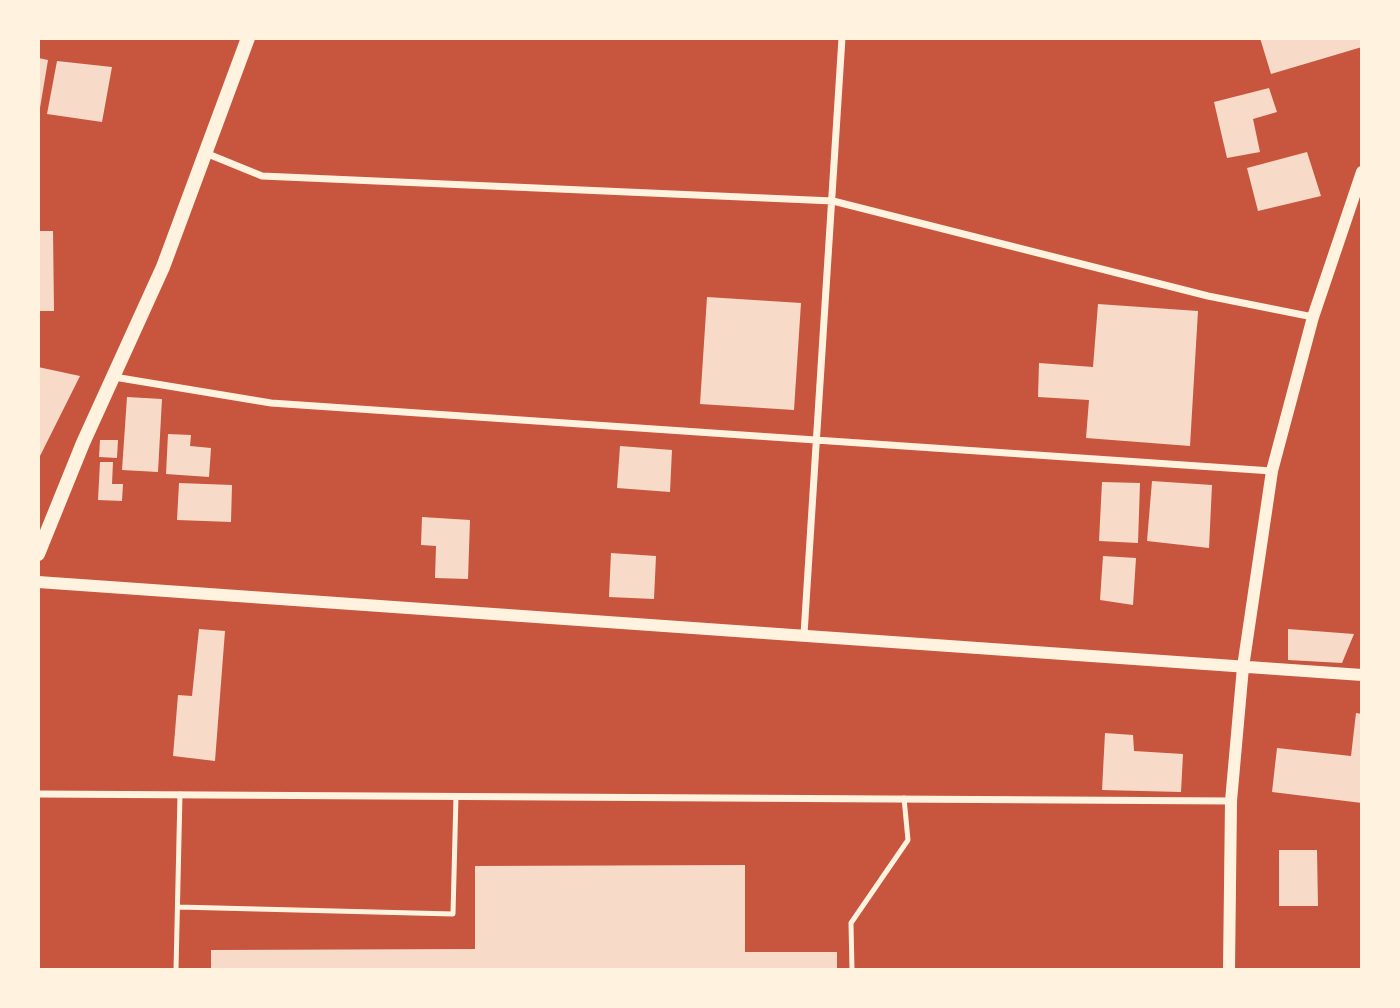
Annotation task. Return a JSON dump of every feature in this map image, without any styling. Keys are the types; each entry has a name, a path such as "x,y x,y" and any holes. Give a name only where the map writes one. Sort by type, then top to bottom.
{"main road":[{"path":"38,554 83,443 163,267 208,154 248,38"}],"street":[{"path":"804,634 842,38"},
{"path":"208,154 262,176 833,201 1208,296 1313,317"},
{"path":"1229,970 1231,801 1243,667 1272,471 1313,317 1362,172"},
{"path":"114,377 271,403 1272,471"},
{"path":"38,582 1362,675"},
{"path":"38,794 1231,801"}],"lane":[{"path":"176,970 180,794"},
{"path":"178,907 453,914 456,796"},
{"path":"852,970 851,923 908,840 904,799"}],"building":[{"path":"1260,38 1362,38 1362,47 1271,74"},
{"path":"38,58 48,60 40,108 38,108"},
{"path":"57,61 112,67 102,122 47,114"},
{"path":"1269,88 1277,112 1253,119 1260,152 1227,158 1214,102"},
{"path":"1307,152 1321,196 1258,211 1247,168"},
{"path":"38,231 53,231 54,311 38,311"},
{"path":"707,297 801,303 794,410 700,404"},
{"path":"1098,304 1198,311 1190,446 1086,438 1089,400 1038,397 1039,363 1093,367"},
{"path":"38,367 80,376 38,460"},
{"path":"127,397 162,399 158,472 122,470"},
{"path":"168,434 191,435 190,446 211,448 209,477 166,474"},
{"path":"100,440 118,440 117,458 99,457"},
{"path":"620,446 672,450 670,492 617,488"},
{"path":"100,462 113,462 112,484 123,484 122,501 98,500"},
{"path":"1152,481 1212,485 1209,548 1147,541"},
{"path":"1102,482 1140,483 1138,543 1099,541"},
{"path":"179,483 232,485 231,522 177,520"},
{"path":"422,517 470,520 468,579 435,578 436,546 421,545"},
{"path":"611,553 656,556 654,599 609,597"},
{"path":"1103,556 1136,558 1133,605 1100,600"},
{"path":"199,629 225,631 215,761 173,756 178,695 192,696"},
{"path":"1288,629 1354,634 1342,663 1288,660"},
{"path":"1356,713 1362,714 1362,803 1272,792 1277,748 1351,756"},
{"path":"1105,733 1133,735 1134,751 1183,754 1181,792 1102,790"},
{"path":"1279,850 1317,850 1318,906 1279,906"},
{"path":"745,865 745,952 837,952 837,970 211,970 211,950 475,949 475,866"}]}
